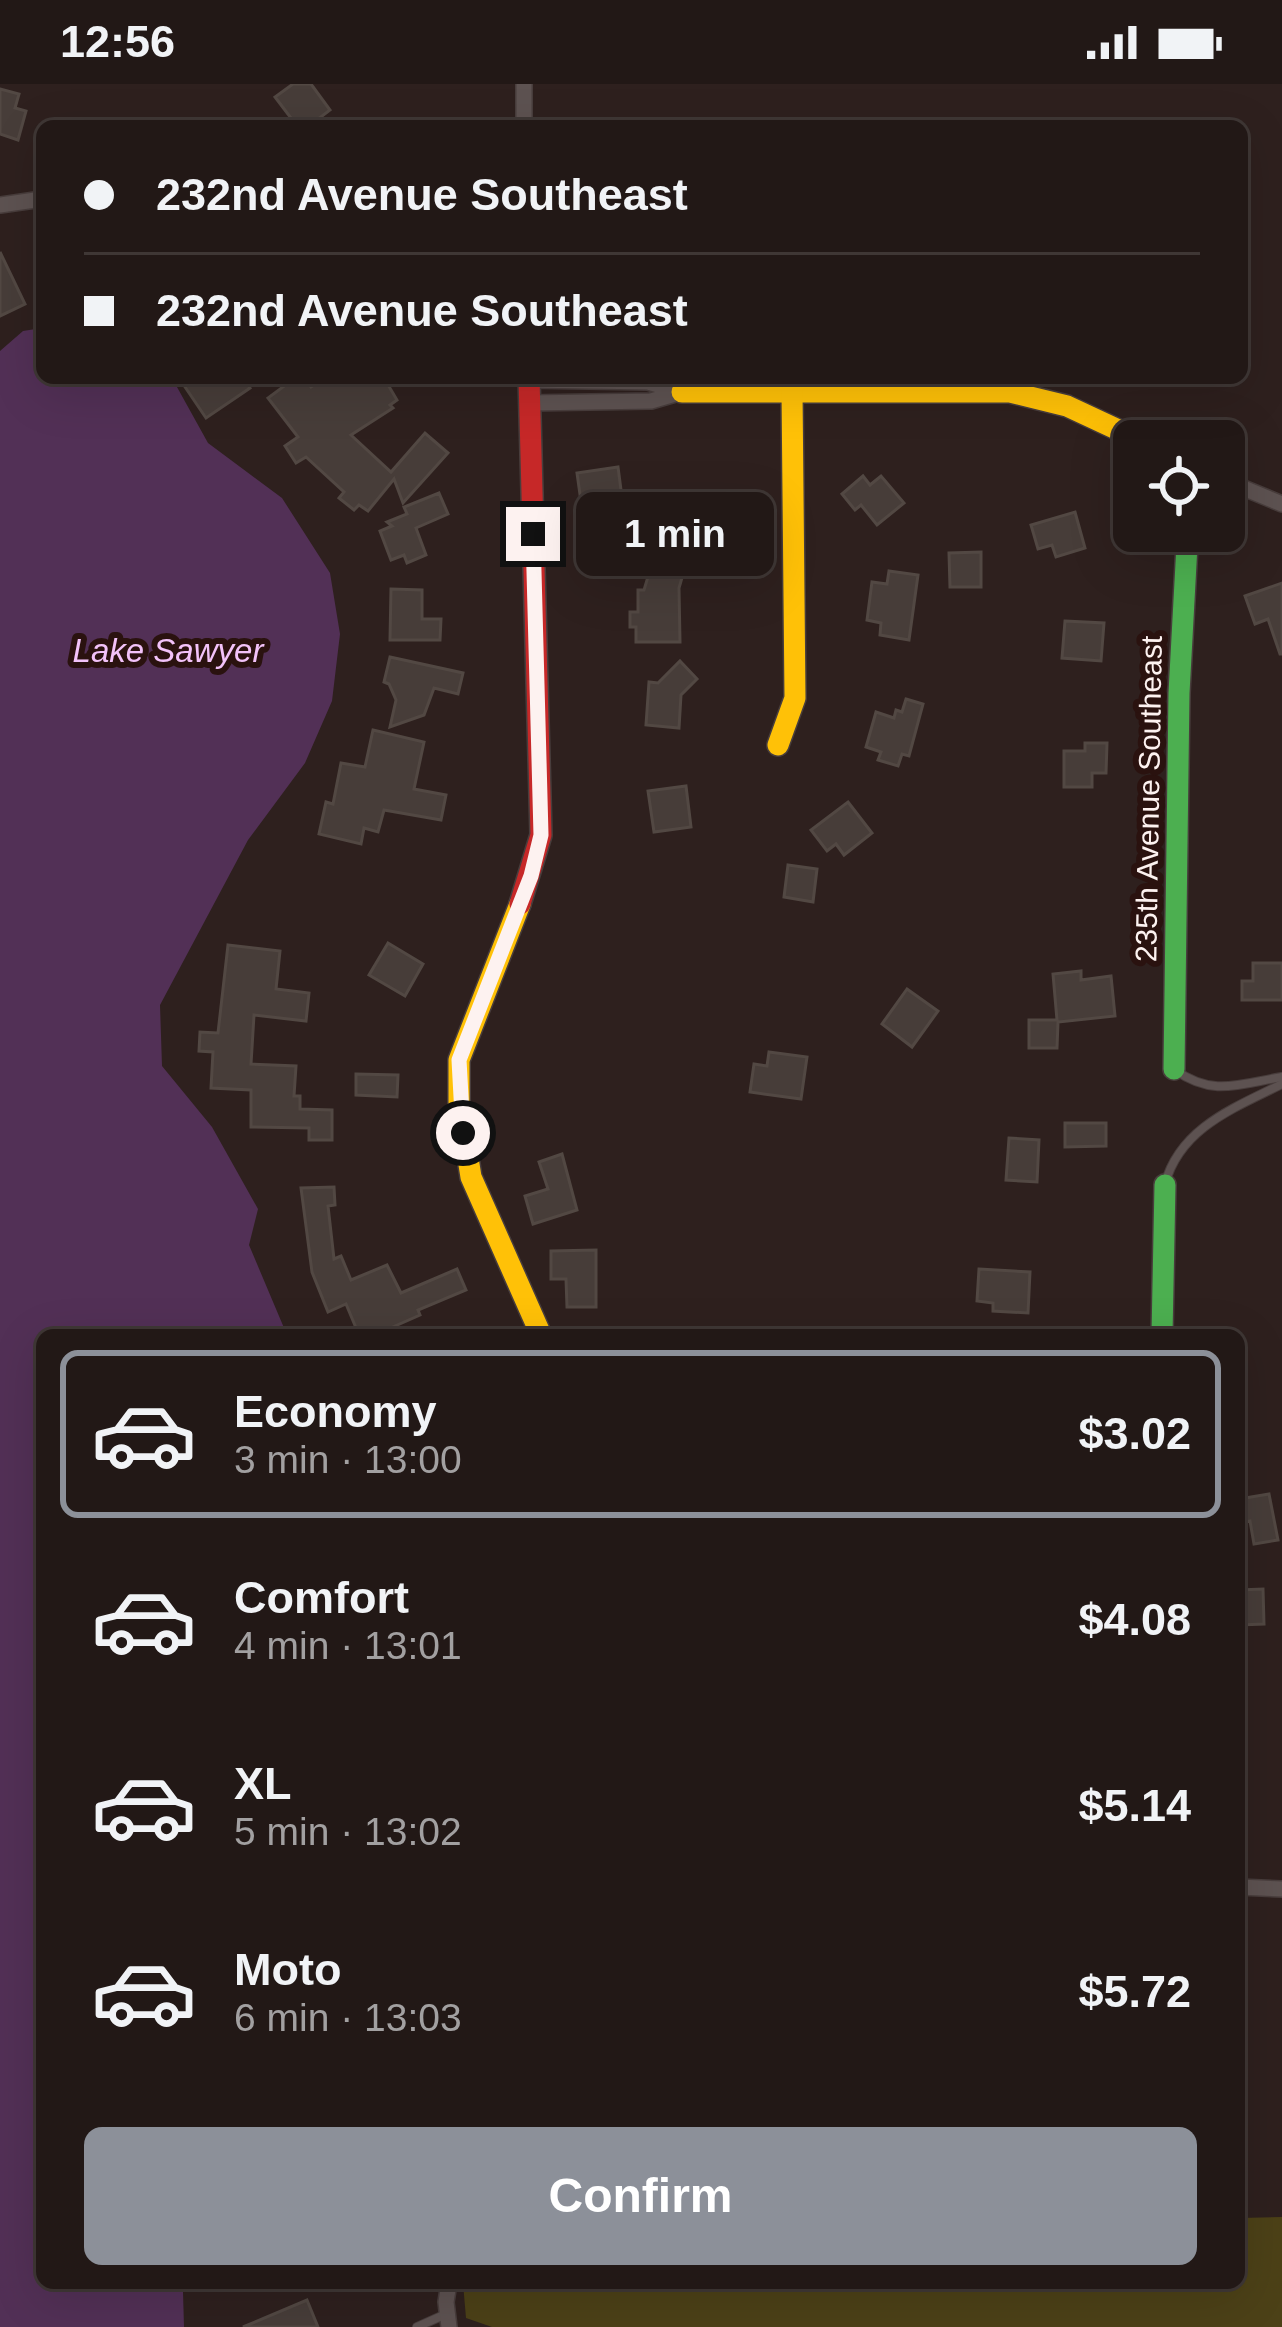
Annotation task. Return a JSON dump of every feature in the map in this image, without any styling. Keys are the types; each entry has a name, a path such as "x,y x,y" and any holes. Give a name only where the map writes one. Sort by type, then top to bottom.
{"street":[{"path":"524,84 524,120"},
{"path":"0,205 36,200"},
{"path":"529,384 541,835 531,876 459,1060 459,1102 471,1177 538,1329"},
{"path":"655,384 682,392"},
{"path":"530,403 651,401 682,392 1010,392 1067,406 1113,427"},
{"path":"778,745 795,698 792,392"},
{"path":"1245,489 1282,504"},
{"name":"235th Avenue Southeast","path":"1174,1069 1179,694 1187,552"},
{"path":"1162,1329 1165,1185"},
{"path":"1245,1887 1282,1889"},
{"path":"448,2320 449,2289"}],"lane":[{"path":"1174,1069 1196,1085 1214,1089 1282,1080"},
{"path":"1165,1185 1172,1158 1197,1131 1282,1080"},
{"path":"417,2327 448,2320"}],"shaded area":[{"path":"1282,2217 1282,2327 492,2327 466,2318 464,2289 1245,2289 1245,2218"}],"water":[{"name":"Lake Sawyer","path":"36,329 36,384 175,384 208,443 282,498 330,573 340,634 332,701 305,763 248,840 160,1005 162,1066 212,1127 258,1209 249,1245 284,1329 36,1329 36,2289 207,2289 183,2292 184,2327 0,2327 0,351 23,331"}],"building":[{"path":"293,84 311,84 330,110 317,120 292,120 275,97"},
{"path":"0,89 19,94 15,108 26,111 18,140 0,134"},
{"path":"0,252 25,304 0,316"},
{"path":"183,384 247,384 250,388 206,418"},
{"path":"287,384 388,384 397,400 390,405 393,408 351,435 391,472 425,433 448,453 403,503 394,479 368,511 359,505 354,510 339,498 344,492 306,457 296,463 285,446 298,437 268,398"},
{"path":"618,467 621,490 643,504 630,522 613,511 583,516 577,473"},
{"path":"863,476 870,485 881,476 904,503 877,525 861,505 855,510 842,494"},
{"path":"439,493 448,514 416,528 426,555 407,563 404,555 391,560 380,531 392,526 387,522 407,514 404,507"},
{"path":"1075,512 1085,548 1056,557 1052,545 1038,549 1031,525"},
{"path":"657,539 690,550 679,588 680,642 636,642 636,627 630,627 630,612 638,612 638,590 644,590 651,567 639,563 644,547 653,550"},
{"path":"585,540 615,540 615,568 585,568"},
{"path":"981,552 981,587 950,587 949,553"},
{"path":"889,571 918,575 909,640 880,635 881,623 867,620 872,582 887,584"},
{"path":"1282,583 1280,654 1268,619 1255,624 1245,596"},
{"path":"391,589 422,590 422,619 441,619 440,640 390,640"},
{"path":"1065,621 1104,623 1101,661 1062,658"},
{"path":"390,657 463,673 458,694 434,688 424,715 390,727 396,700 384,682"},
{"path":"680,661 697,679 681,695 679,728 646,725 649,682 658,683"},
{"path":"906,699 923,704 909,756 902,754 898,766 878,760 881,752 866,747 876,712 894,718"},
{"path":"373,730 424,742 414,789 446,795 441,820 384,810 378,832 364,828 361,844 319,834 326,802 333,804 341,763 365,767"},
{"path":"1085,743 1107,743 1106,773 1092,773 1092,787 1064,787 1064,751 1085,751"},
{"path":"686,786 691,827 654,832 648,791"},
{"path":"848,802 872,833 844,855 836,844 827,851 811,830"},
{"path":"788,865 817,869 813,902 784,897"},
{"path":"388,943 423,964 405,996 369,975"},
{"path":"228,945 280,951 276,989 309,993 306,1021 254,1015 251,1064 296,1066 294,1096 300,1096 300,1109 332,1110 332,1140 309,1140 309,1128 251,1127 251,1090 211,1088 213,1052 199,1051 200,1032 218,1033"},
{"path":"1253,963 1282,963 1282,1000 1242,1000 1242,981 1253,981"},
{"path":"1081,971 1081,980 1111,976 1115,1016 1058,1022 1057,1048 1029,1048 1029,1020 1057,1020 1053,974"},
{"path":"907,989 938,1011 912,1047 882,1024"},
{"path":"769,1052 807,1057 801,1099 750,1092 754,1064 767,1066"},
{"path":"356,1074 398,1075 397,1097 356,1095"},
{"path":"1065,1123 1106,1123 1106,1146 1065,1147"},
{"path":"1009,1138 1039,1140 1037,1182 1006,1180"},
{"path":"562,1154 577,1210 533,1224 525,1196 548,1189 539,1162"},
{"path":"334,1187 335,1205 328,1206 334,1259 341,1256 351,1280 387,1265 401,1293 457,1269 466,1290 418,1310 420,1315 394,1329 356,1329 346,1304 328,1312 312,1272 301,1188"},
{"path":"596,1250 596,1307 567,1307 566,1279 551,1279 551,1251"},
{"path":"979,1269 1030,1272 1028,1313 993,1311 993,1303 977,1301"},
{"path":"1269,1494 1278,1540 1254,1544 1250,1521 1245,1522 1245,1498"},
{"path":"1263,1589 1264,1624 1245,1625 1245,1590"},
{"path":"307,2300 318,2327 243,2327"}],"traffic: fast":[{"path":"1174,1069 1179,693 1187,552"},
{"path":"1162,1329 1165,1185"}],"traffic: slow":[{"path":"778,745 795,698 792,391"},
{"path":"682,392 1010,392 1067,406 1113,427"},
{"path":"520,904 459,1060 459,1102 471,1177 538,1329"}],"traffic: jam":[{"path":"520,904 541,835 529,384"}],"route":[{"path":"463,1133 459,1060 531,876 541,835 533,534"}]}
